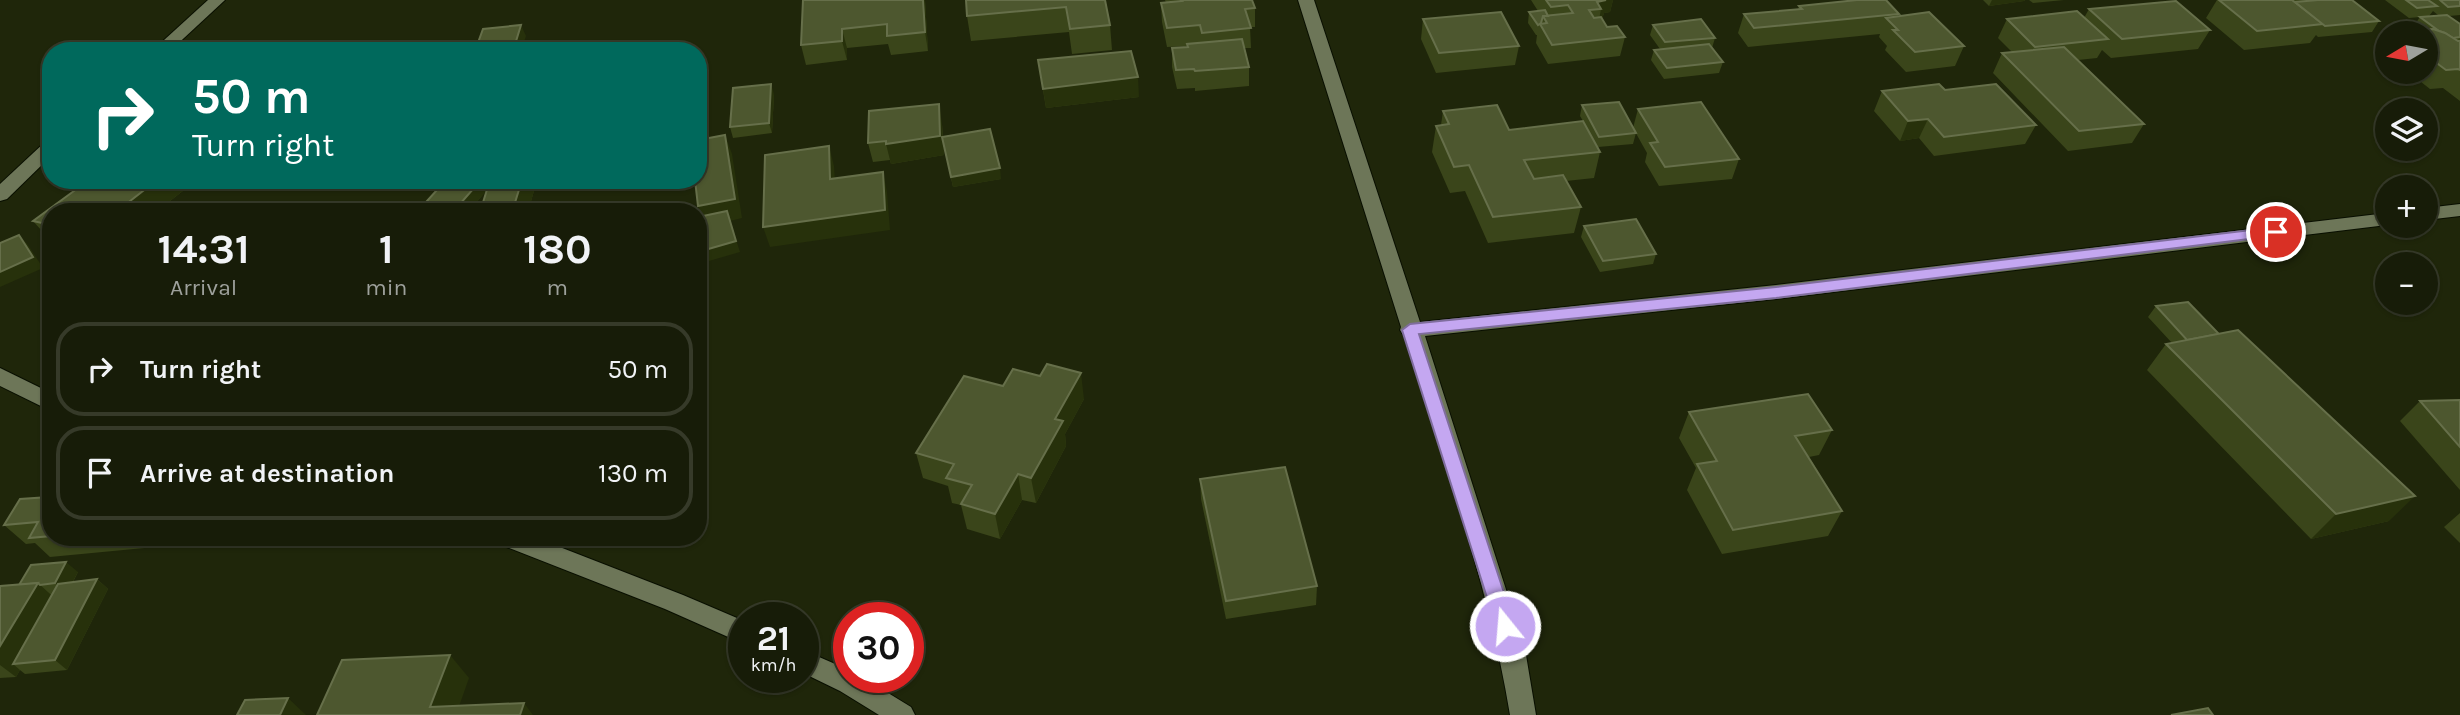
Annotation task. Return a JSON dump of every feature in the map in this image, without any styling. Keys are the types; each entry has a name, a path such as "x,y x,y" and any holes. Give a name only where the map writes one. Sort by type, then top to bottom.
{"street":[{"path":"170,42 217,0"},
{"path":"1306,0 1410,330 1471,512 1512,649 1523,715"},
{"path":"0,195 42,155"},
{"path":"2438,213 2460,210"},
{"path":"1410,330 1776,292 2375,220"},
{"path":"0,376 42,398"},
{"path":"530,546 728,626"},
{"path":"819,669 902,715"}],"building":[{"path":"803,0 923,0 925,32 887,36 887,24 842,29 842,41 801,45"},
{"path":"966,0 1105,0 1110,25 1070,29 1066,7 967,16"},
{"path":"1181,0 1252,0 1255,8 1245,9 1251,28 1202,33 1200,25 1167,28 1161,3"},
{"path":"1546,0 1606,0 1597,2 1601,9 1589,10 1594,18 1601,17 1607,27 1617,26 1625,37 1552,45 1540,24 1547,23 1543,16 1573,13 1568,5 1551,7"},
{"path":"1886,0 1899,14 1754,28 1744,14 1802,9 1799,6"},
{"path":"2219,0 2292,0 2323,24 2257,31"},
{"path":"2352,0 2379,21 2325,26 2295,2"},
{"path":"2406,0 2428,0 2437,6 2417,8"},
{"path":"2440,0 2460,0 2460,6 2448,7"},
{"path":"2176,1 2210,30 2122,39 2089,9"},
{"path":"1545,10 1548,16 1543,16 1538,25 1529,12"},
{"path":"2077,11 2108,39 2035,47 2007,19"},
{"path":"1501,12 1519,46 1439,53 1423,19"},
{"path":"1929,12 1964,46 1915,52 1893,30 1898,30 1886,18"},
{"path":"2447,15 2460,24 2460,37 2453,38 2439,31 2438,21 2425,21 2420,17"},
{"path":"1701,19 1715,38 1665,42 1653,25"},
{"path":"521,25 516,42 478,42 483,29"},
{"path":"2438,31 2460,41 2460,70 2446,70 2438,64"},
{"path":"1242,39 1249,67 1176,70 1172,48"},
{"path":"1709,44 1723,62 1667,68 1654,50"},
{"path":"2064,47 2144,124 2079,131 2002,53"},
{"path":"1131,51 1138,77 1043,89 1038,60"},
{"path":"771,84 769,123 730,127 733,88"},
{"path":"1939,84 1945,90 1996,84 2036,125 1944,137 1928,119 1908,121 1882,91"},
{"path":"1619,102 1636,133 1599,137 1582,105"},
{"path":"1701,102 1739,159 1665,167 1650,143 1658,142 1638,109"},
{"path":"939,104 940,136 886,144 886,141 868,143 869,111"},
{"path":"1497,105 1509,130 1583,121 1600,152 1524,160 1534,179 1563,175 1581,207 1493,217 1469,165 1454,167 1436,126 1449,124 1443,111"},
{"path":"990,129 1000,168 951,177 942,137"},
{"path":"725,135 735,199 707,204 698,203 696,189 707,189 707,138"},
{"path":"829,146 830,179 883,172 885,210 763,227 765,155"},
{"path":"77,189 145,189 128,203 58,203"},
{"path":"438,189 473,189 461,203 425,203"},
{"path":"487,189 519,189 515,203 483,203"},
{"path":"727,211 736,241 707,249 707,215"},
{"path":"42,214 42,223 33,221"},
{"path":"1636,219 1656,254 1603,261 1584,226"},
{"path":"19,235 33,257 0,272 0,243"},
{"path":"2188,302 2219,334 2187,340 2156,306"},
{"path":"2238,330 2415,496 2336,514 2166,344"},
{"path":"1047,364 1081,373 1055,419 1063,421 1031,478 1018,474 995,514 961,504 972,485 946,478 954,464 916,453 964,376 1003,386 1013,369 1040,376"},
{"path":"1808,394 1832,430 1795,436 1842,511 1733,530 1697,464 1717,461 1689,412"},
{"path":"2460,400 2460,447 2420,401"},
{"path":"1285,467 1317,586 1226,601 1200,479"},
{"path":"42,497 42,537 29,538 38,522 4,525 20,499"},
{"path":"66,562 55,583 19,585 31,565"},
{"path":"97,579 55,660 13,664 58,584"},
{"path":"38,583 0,646 0,586"},
{"path":"450,655 430,707 524,703 520,715 317,715 342,660"},
{"path":"288,698 280,715 237,715 245,700"},
{"path":"2208,708 2213,715 2171,715"}],"route":[{"path":"1505,626 1471,512 1410,330 1776,292 2276,232"}]}
